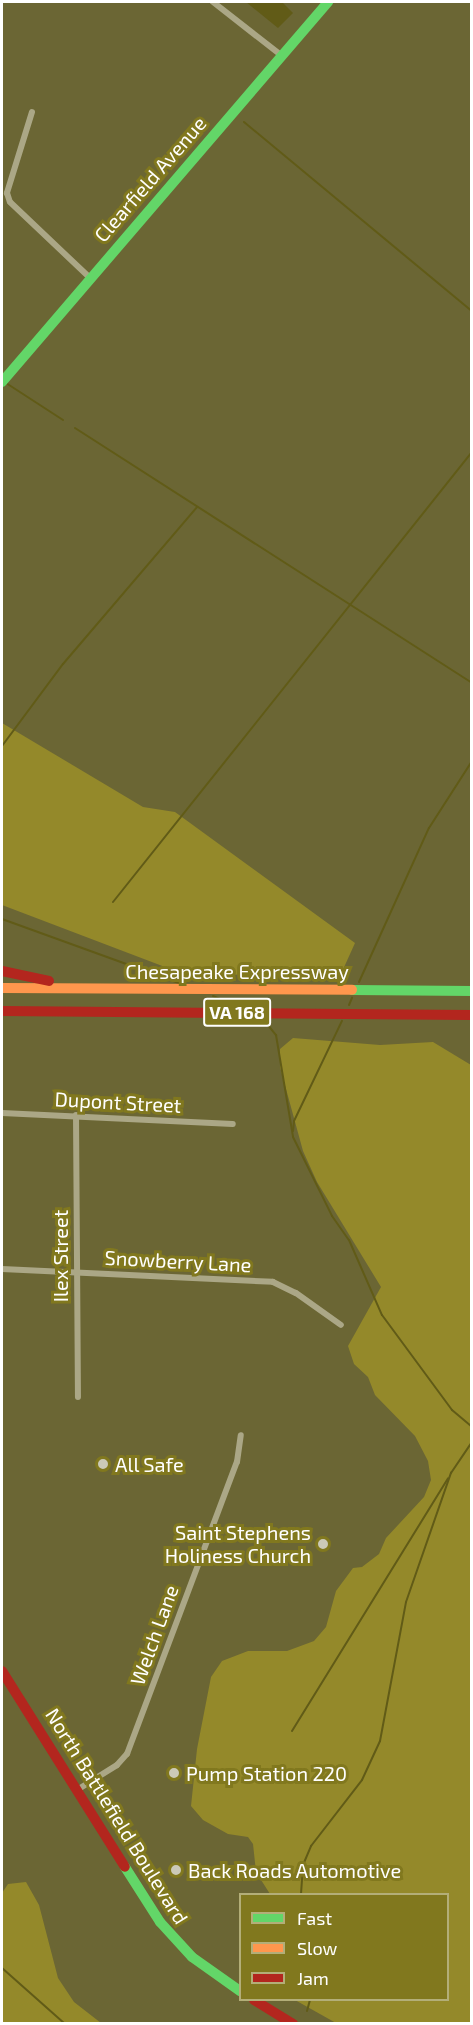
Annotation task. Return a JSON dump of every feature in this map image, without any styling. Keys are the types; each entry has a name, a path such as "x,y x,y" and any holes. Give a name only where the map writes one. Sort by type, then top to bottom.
{"main road":[{"name":"Clearfield Avenue","path":"2,382 89,277 328,2"},
{"path":"2,971 51,981 186,989"},
{"name":"Chesapeake Expressway","path":"2,988 471,991"},
{"name":"Chesapeake Expressway","path":"2,1011 471,1015"},
{"name":"North Battlefield Boulevard","path":"2,1674 160,1923 192,1957 239,1990"},
{"path":"256,2001 293,2024"}],"street":[{"path":"213,2 282,56"},
{"path":"32,112 7,193 10,202 89,277"},
{"name":"Dupont Street","path":"2,1113 233,1124"},
{"name":"Ilex Street","path":"76,1115 78,1397"},
{"name":"Snowberry Lane","path":"2,1269 273,1282 296,1293 341,1325"},
{"name":"Welch Lane","path":"77,1790 117,1765 127,1754 237,1462 241,1435"}],"shaded area":[{"path":"246,2 282,2 293,13 278,28"},
{"path":"2,723 143,807 175,812 355,943 341,974 186,975 2,905"},
{"path":"293,1038 380,1045 433,1042 471,1065 471,2023 336,2023 297,2001 449,2001 449,1893 269,1893 256,1872 253,1844 248,1837 228,1834 203,1820 191,1806 197,1749 211,1677 222,1661 248,1651 287,1651 314,1641 326,1627 336,1591 353,1568 362,1567 379,1554 386,1538 424,1497 431,1480 428,1461 415,1436 375,1395 368,1377 354,1364 348,1346 381,1287 317,1182 303,1151 280,1067 280,1049"},
{"path":"26,1882 39,1905 58,1978 74,2002 101,2023 2,2023 2,1893 8,1884"}],"waterway":[{"path":"244,122 472,311"},
{"path":"6,383 63,420"},
{"path":"75,428 472,683"},
{"path":"113,902 472,452"},
{"path":"2,746 63,664 197,507"},
{"path":"359,982 429,828 472,761"},
{"path":"2,919 179,983"},
{"path":"213,996 235,1006"},
{"path":"349,1005 352,998"},
{"path":"263,1019 276,1035 293,1137 332,1216 349,1240 382,1315 452,1410 472,1427"},
{"path":"293,1131 294,1121 342,1021"},
{"path":"451,1473 472,1442"},
{"path":"301,1893 303,1865 311,1846 362,1780 380,1741 406,1602 451,1473"},
{"path":"292,1731 448,1478"},
{"path":"2,1968 65,2024"},
{"path":"307,2011 310,2001"}],"traffic: fast":[{"path":"2,382 328,2"},
{"path":"352,990 472,991"},
{"path":"125,1867 160,1922 192,1957 239,1990"}],"traffic: slow":[{"path":"2,988 352,990"}],"traffic: jam":[{"path":"2,971 49,981"},
{"path":"2,1011 472,1015"},
{"path":"2,1671 125,1867"},
{"path":"256,2001 293,2024"}],"place":[{"name":"All Safe","path":"103,1464"},
{"name":"Saint Stephens Holiness Church","path":"323,1544"},
{"name":"Pump Station 220","path":"174,1773"},
{"name":"Back Roads Automotive","path":"176,1870"}]}
